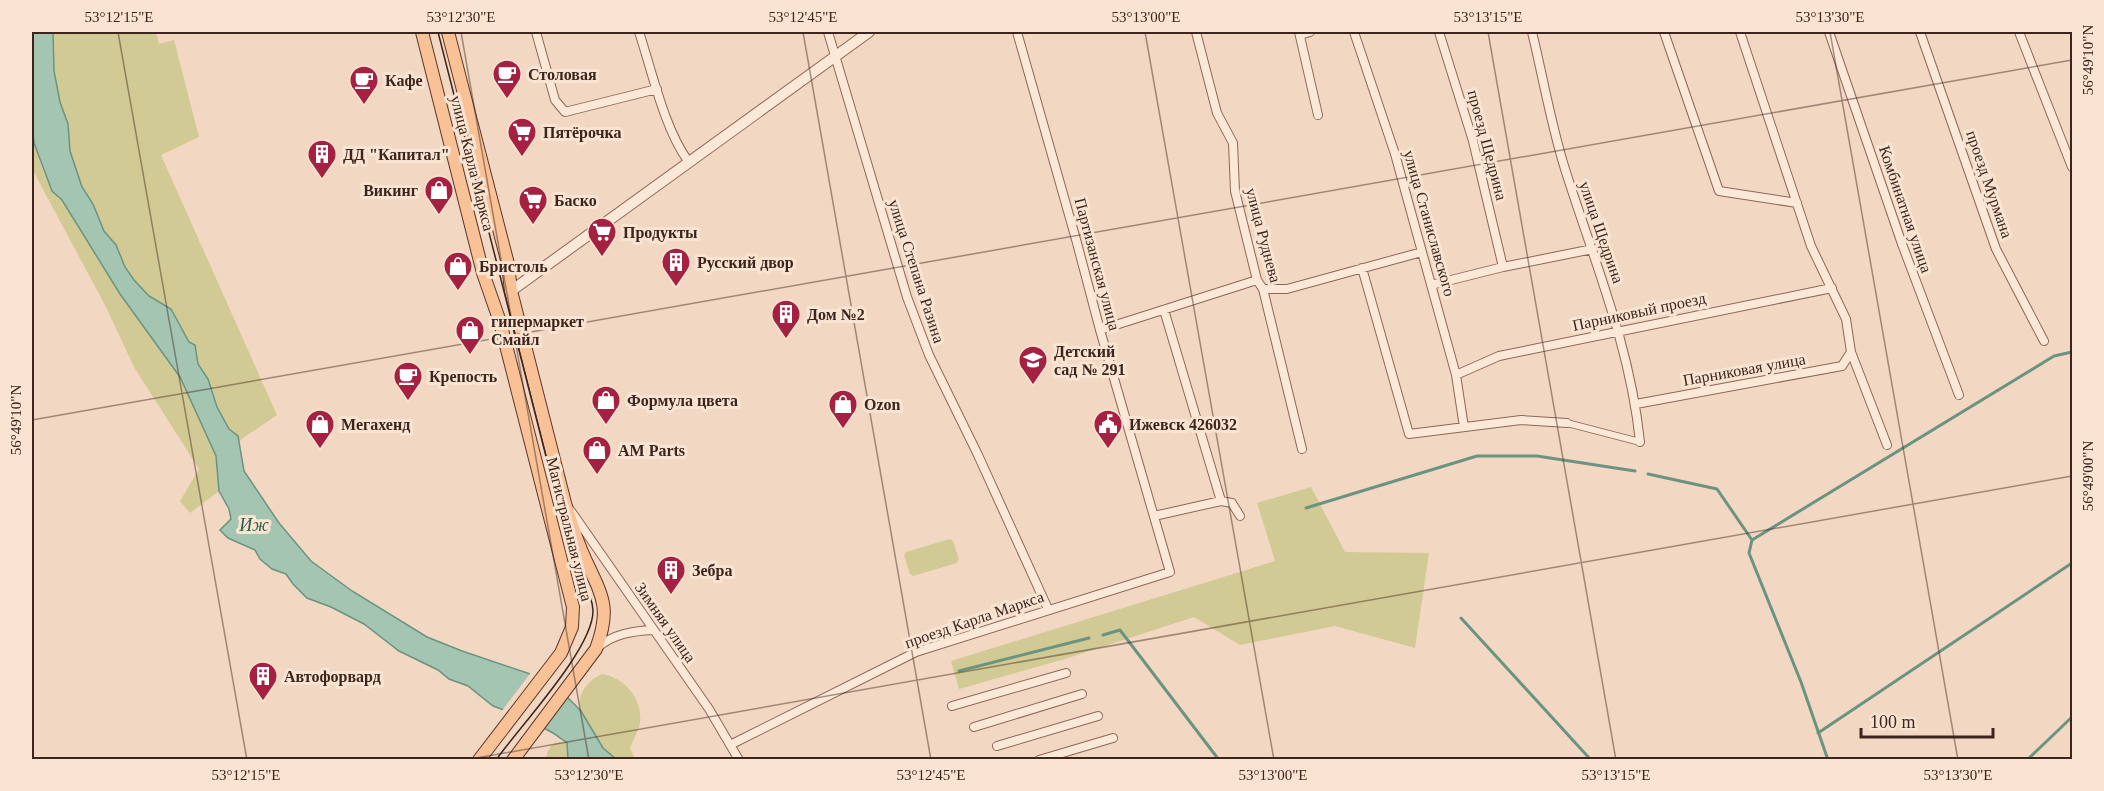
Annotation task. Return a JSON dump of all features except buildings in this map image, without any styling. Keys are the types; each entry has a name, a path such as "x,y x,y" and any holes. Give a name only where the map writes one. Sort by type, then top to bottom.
{"main road":[{"name":"улица Карла Маркса","path":"422,32 483,273 494,302"},
{"name":"улица Карла Маркса","path":"448,32 508,264 511,291"},
{"path":"494,302 511,291"},
{"name":"Магистральная улица","path":"511,291 576,538 601,593 605,610 603,630 596,649 513,759"},
{"name":"Магистральная улица","path":"479,759 561,653 573,627 570,591 494,302"}],"street":[{"path":"536,32 555,100 564,112 657,89"},
{"path":"639,32 679,148 688,161"},
{"name":"улица Степана Разина","path":"828,32 907,297 929,355 978,455 1048,609"},
{"path":"511,291 869,32"},
{"name":"Партизанская улица","path":"1017,32 1170,572"},
{"name":"улица Руднева","path":"1196,32 1217,113 1233,143 1235,191 1257,280 1263,289 1302,449"},
{"path":"1310,32 1300,33 1317,115"},
{"name":"улица Станиславского","path":"1354,32 1395,154 1456,375 1464,427"},
{"name":"проезд Щедрина","path":"1439,32 1473,141 1503,267"},
{"name":"улица Щедрина","path":"1532,32 1564,168 1619,330 1636,404 1640,442"},
{"path":"1664,32 1719,191 1797,202"},
{"path":"1740,32 1811,246 1846,319 1851,352 1887,445"},
{"name":"Комбинатная улица","path":"1830,32 1902,244 1959,395"},
{"name":"проезд Мурмана","path":"1920,32 1996,249 2044,341"},
{"path":"2019,32 2073,167"},
{"path":"1431,285 1503,267 1593,249"},
{"path":"1263,289 1287,290 1422,252"},
{"path":"1362,268 1409,434 1521,420 1567,423 1640,442"},
{"path":"1100,330 1257,280"},
{"name":"Парниковый проезд","path":"1456,375 1499,356 1832,288"},
{"path":"1164,310 1221,501"},
{"name":"Парниковая улица","path":"1636,404 1842,366 1851,352"},
{"path":"1154,516 1221,501 1232,504 1240,516"},
{"name":"Зимняя улица","path":"566,503 709,709 739,759"},
{"name":"проезд Карла Маркса","path":"730,745 916,652 1170,572"},
{"path":"596,649 621,634 653,630"},
{"path":"952,706 1066,673"},
{"path":"974,727 1082,694"},
{"path":"997,746 1098,716"},
{"path":"1039,759 1113,738"}],"shaded area":[{"path":"53,32 156,32 159,44 174,40 199,137 161,155 277,415 239,441 238,436 229,429 217,407 208,379 198,364 195,345 189,342 171,309 149,296 134,280 125,267 116,245 104,231 93,204 82,187 70,151 68,124 60,102 54,71"},
{"path":"32,121 35,142 49,184 62,200 120,294 180,377 216,456 219,491 190,513 180,501 199,469 134,367 105,305 32,169"},
{"path":"1311,487 1345,552 1429,553 1415,648 1335,626 1240,645 1194,617 1065,659 959,689 951,661 1275,561 1257,503"},
{"path":"950,539 953,541 959,559 957,563 913,576 910,574 904,555 906,552"},
{"path":"602,674 624,684 635,697 640,713 639,725 630,748 635,759 616,759 603,748 581,711 580,700 584,689"},
{"path":"560,742 567,743 568,759 546,760 550,748"}],"water":[{"name":"Иж","path":"32,32 53,32 54,71 60,102 68,124 70,151 82,187 93,204 104,231 116,245 125,267 134,280 149,296 171,309 189,342 195,345 198,364 208,379 217,407 229,429 238,436 244,471 279,523 311,561 352,591 427,637 551,681 581,711 603,748 616,759 568,759 567,743 553,733 523,717 493,706 468,686 449,679 438,670 399,651 364,624 307,598 286,574 272,569 260,559 255,550 228,538 220,530 231,519 229,509 219,491 216,456 180,377 120,294 62,200 52,191 34,143"}],"pier":[{"path":"532,671 553,679 569,695 542,730 501,712"}],"waterway":[{"path":"1752,540 2054,356 2072,352"},
{"path":"1306,508 1477,456 1537,456 1635,471"},
{"path":"1648,474 1717,489 1752,540 1749,553 1801,682 1828,760"},
{"path":"1818,733 2072,563"},
{"path":"1461,618 1591,760"},
{"path":"1103,635 1120,630 1219,760"},
{"path":"959,671 1089,638"},
{"path":"2027,760 2072,717"}],"tram line":[{"path":"438,32 568,543 591,600 593,611 590,627 569,666 496,760"}],"place":[{"name":"Столовая","path":"507,100"},
{"name":"Кафе","path":"364,106"},
{"name":"Пятёрочка","path":"522,158"},
{"name":"ДД \"Капитал\"","path":"322,180"},
{"name":"Викинг","path":"439,216"},
{"name":"Баско","path":"533,226"},
{"name":"Продукты","path":"602,258"},
{"name":"Русский двор","path":"676,288"},
{"name":"Бристоль","path":"458,292"},
{"name":"Дом №2","path":"786,340"},
{"name":"гипермаркет Смайл","path":"470,356"},
{"name":"Детский сад № 291","path":"1033,386"},
{"name":"Крепость","path":"408,402"},
{"name":"Формула цвета","path":"606,426"},
{"name":"Ozon","path":"843,430"},
{"name":"Мегахенд","path":"320,450"},
{"name":"Ижевск 426032","path":"1108,450"},
{"name":"AM Parts","path":"597,476"},
{"name":"Зебра","path":"671,596"},
{"name":"Автофорвард","path":"263,702"}]}
